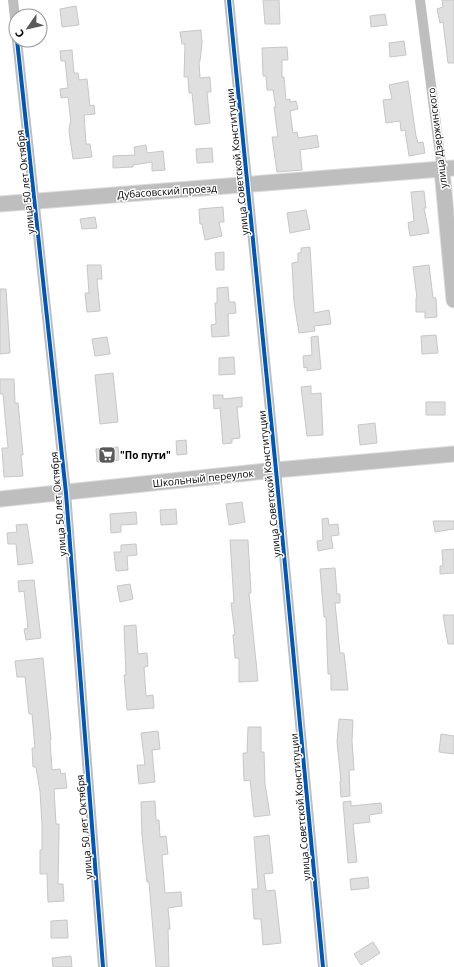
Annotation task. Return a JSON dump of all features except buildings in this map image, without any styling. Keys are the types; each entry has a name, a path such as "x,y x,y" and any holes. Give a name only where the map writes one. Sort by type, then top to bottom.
{"main road":[{"name":"Дубасовский проезд","path":"0,204 448,169"},
{"name":"улица Дзержинского","path":"448,169 454,300"},
{"name":"Школьный переулок","path":"0,499 276,470 454,454"}],"street":[{"name":"улица Советской Конституции","path":"229,0 276,470 323,967"},
{"name":"улица Дзержинского","path":"420,0 448,169"},
{"name":"улица 50 лет Октября","path":"18,48 66,493 103,967"}],"cycle path":[{"path":"229,0 276,470 323,967"},
{"path":"18,48 66,493 103,967"}],"place":[{"name":"\"По пути\"","path":"107,455"}]}
